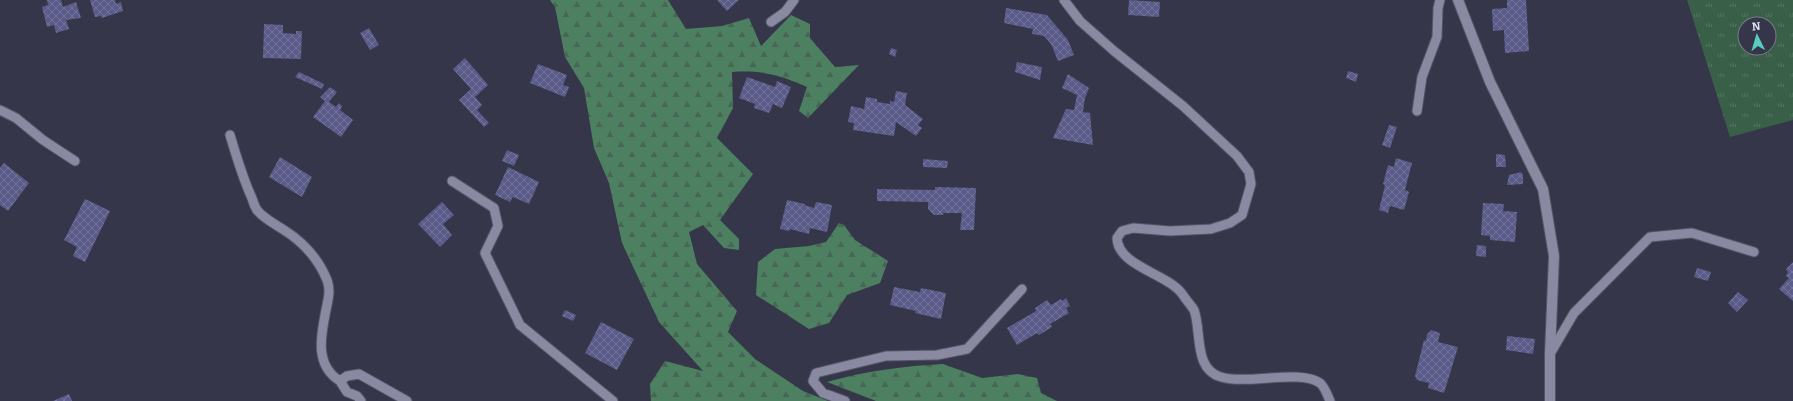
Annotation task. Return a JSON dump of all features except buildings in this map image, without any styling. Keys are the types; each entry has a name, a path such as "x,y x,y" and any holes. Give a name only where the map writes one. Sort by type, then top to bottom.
{"street":[{"path":"1458,0 1490,82 1543,189 1554,256 1550,354 1550,401"}],"lane":[{"path":"771,22 785,12 794,0"},
{"path":"1064,0 1080,21 1114,51 1183,106 1236,156 1249,172 1251,184 1242,215 1230,223 1211,229 1170,231 1132,228 1122,231 1116,238 1117,246 1126,257 1180,290 1194,310 1203,362 1209,370 1219,376 1236,380 1308,377 1321,383 1330,401"},
{"path":"1416,111 1422,77 1437,37 1438,8 1440,0"},
{"path":"0,110 16,118 43,140 75,161"},
{"path":"230,135 246,183 257,209 307,248 321,267 328,282 329,294 321,345 322,361 332,376 340,381 346,392 357,396 362,401"},
{"path":"452,181 494,208 498,226 486,253 520,325 613,401"},
{"path":"1550,354 1574,313 1650,237 1692,233 1754,252"},
{"path":"845,401 823,393 813,381 816,373 886,356 937,355 966,349 1022,290"},
{"path":"340,381 347,376 359,374 407,401"}],"green space":[{"path":"550,0 668,0 686,29 722,26 749,18 761,46 791,15 810,24 810,38 835,67 859,65 808,118 799,111 807,87 771,74 732,72 733,108 717,138 753,174 720,220 739,239 739,250 724,248 703,225 689,232 697,264 737,311 728,332 755,359 803,391 828,401 651,401 650,384 665,361 703,371 659,322 622,243 609,183 594,148 584,88 565,57 555,7"},
{"path":"1687,0 1793,0 1793,120 1730,137"},
{"path":"839,223 844,225 855,240 888,261 880,283 847,295 829,323 809,329 756,295 758,262 775,249 809,246 826,242"},
{"path":"943,364 982,378 1018,374 1037,378 1041,393 1057,401 876,401 827,382 885,370"}]}
